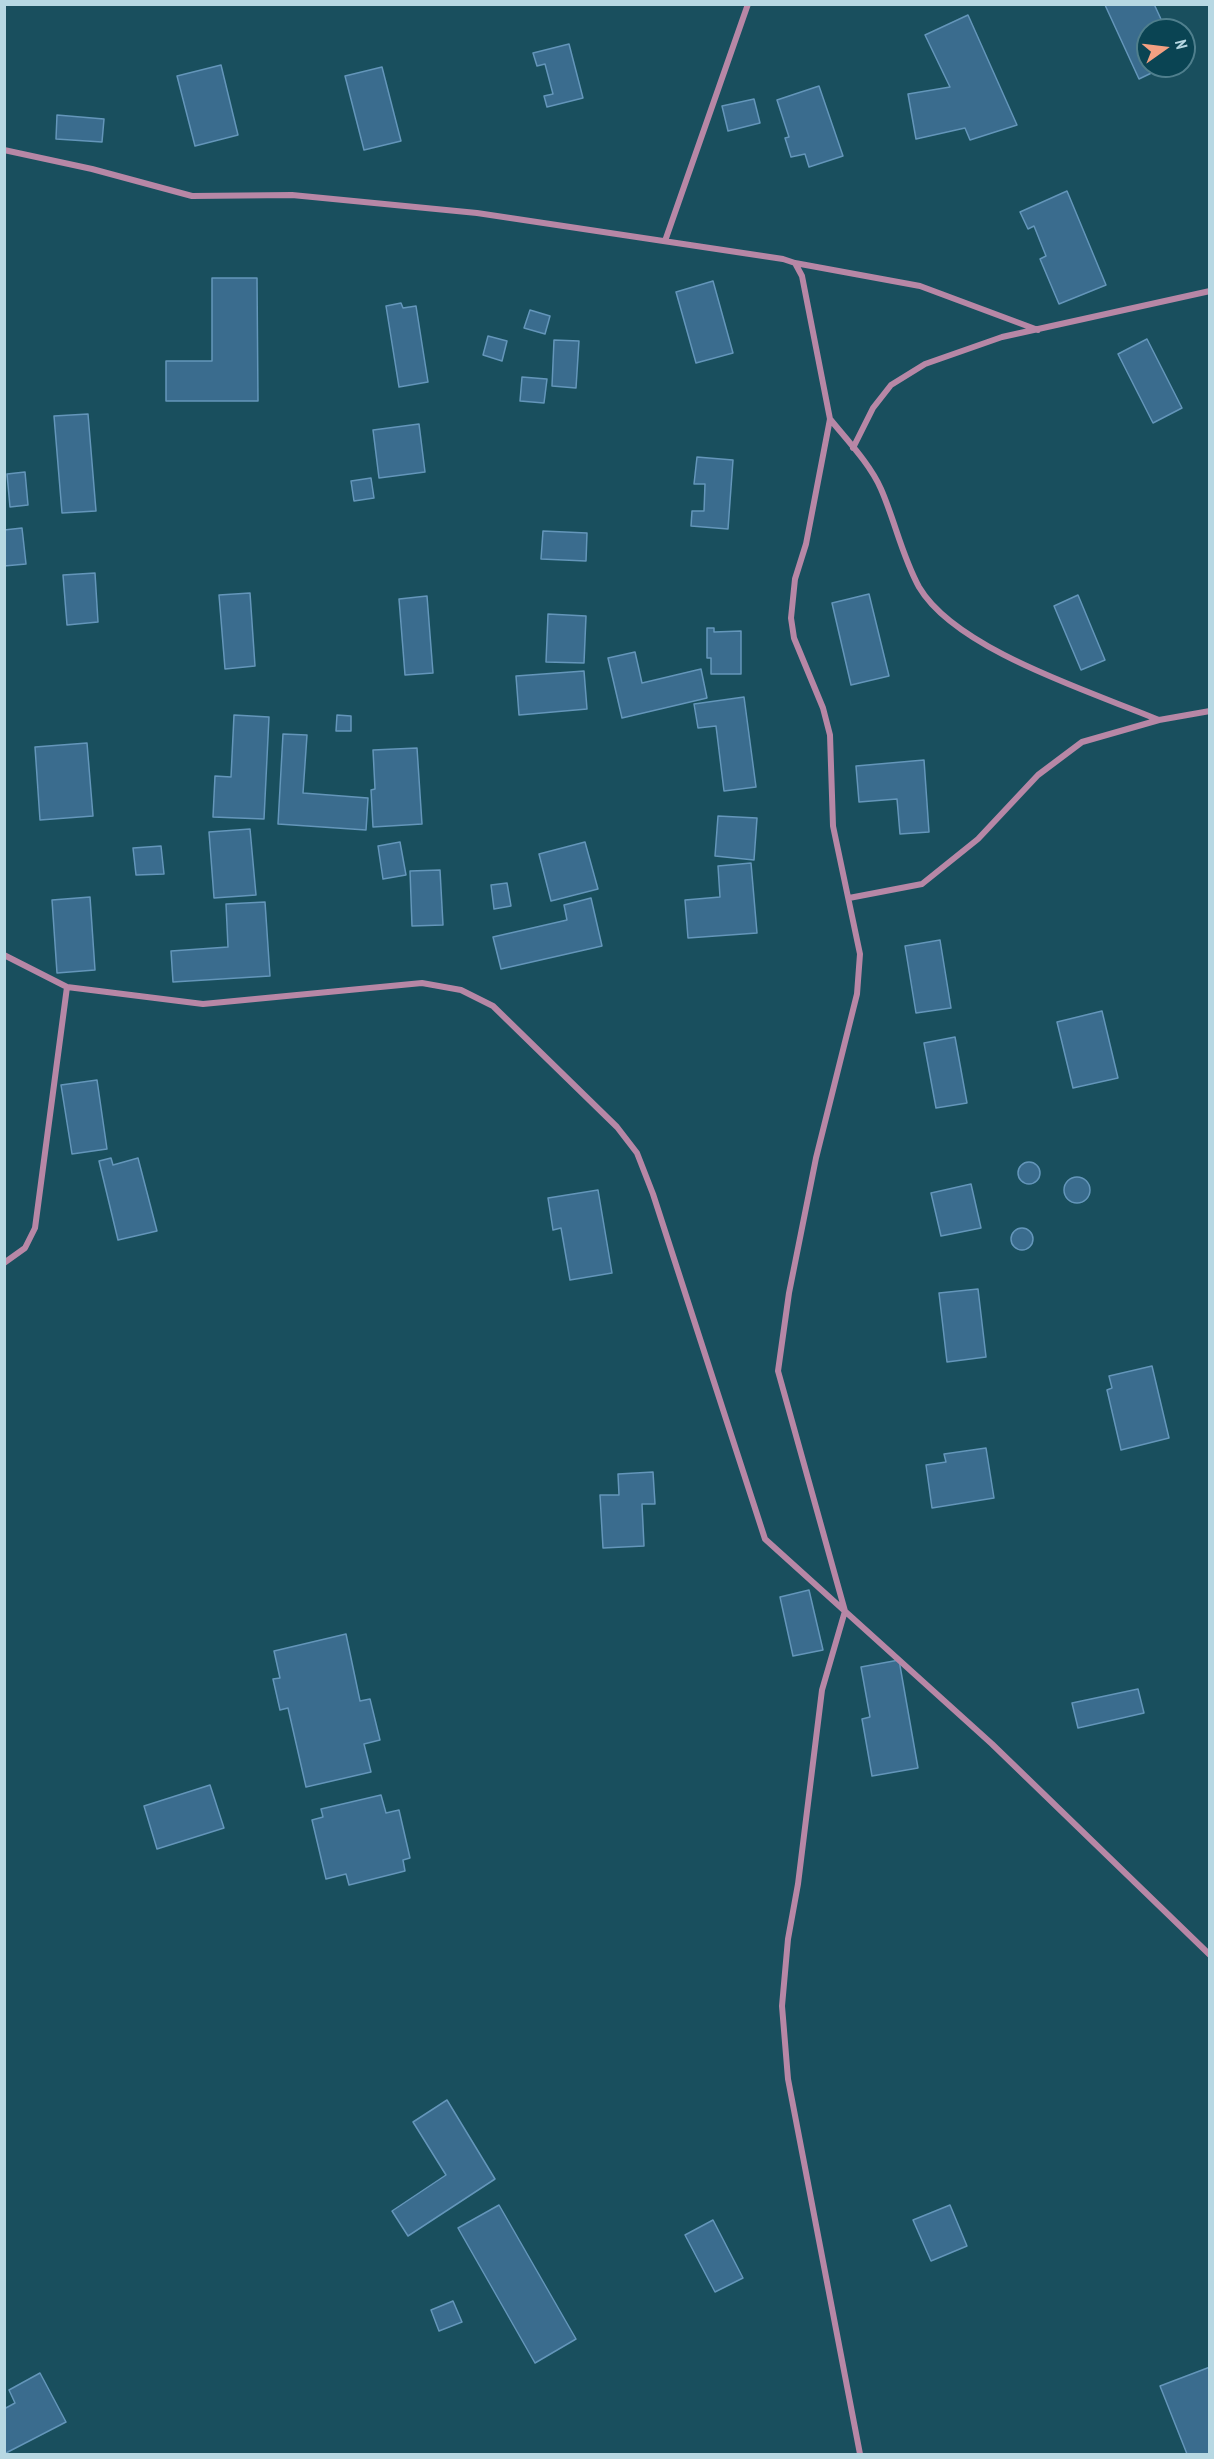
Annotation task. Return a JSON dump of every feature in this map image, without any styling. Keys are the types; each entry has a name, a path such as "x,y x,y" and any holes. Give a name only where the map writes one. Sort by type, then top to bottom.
{"street":[{"path":"665,241 748,4"},
{"path":"4,150 92,169 192,196 303,196 477,213 795,263 920,286 1038,330"},
{"path":"795,263 802,276 830,419 813,509 795,579 791,600 791,618 794,638 823,708 830,735 833,826 860,954 857,994 816,1158 789,1293 778,1371 845,1611 822,1690 798,1884 788,1939 782,2006 788,2079 860,2454"},
{"path":"853,448 873,408 891,385 926,364 1002,337 1209,291"},
{"path":"830,419 880,487 905,555 919,586 934,608 959,627 1017,662 1160,720"},
{"path":"849,898 922,884 978,839 1038,775 1082,742 1160,720 1209,711"},
{"path":"4,955 67,987 203,1004 422,983 461,990 493,1006 617,1127 637,1153 653,1194 765,1539 992,1744 1209,1954"},
{"path":"4,1263 25,1248 35,1228 67,987"}],"building":[{"path":"1154,4 1160,18 1136,18 1136,72 1105,5"},
{"path":"968,15 1017,125 970,140 965,128 916,139 908,94 950,87 925,35"},
{"path":"569,44 583,98 547,107 544,96 553,94 545,64 537,66 533,53"},
{"path":"221,65 238,135 195,146 177,76"},
{"path":"382,67 401,141 364,150 345,76"},
{"path":"819,86 843,156 809,167 805,154 791,157 785,138 789,137 777,100"},
{"path":"754,99 760,123 728,131 722,106"},
{"path":"57,115 104,119 102,142 56,139"},
{"path":"1067,191 1106,285 1059,304 1040,259 1046,256 1034,226 1028,229 1020,212"},
{"path":"212,278 257,278 258,401 166,401 166,361 212,361"},
{"path":"713,281 733,353 696,363 676,292"},
{"path":"401,303 403,308 416,306 428,382 399,387 386,306"},
{"path":"530,310 550,316 545,334 524,328"},
{"path":"488,336 507,341 502,361 483,355"},
{"path":"1147,339 1182,408 1153,423 1118,354"},
{"path":"554,340 579,341 576,388 552,386"},
{"path":"522,377 547,379 544,403 520,401"},
{"path":"88,414 96,511 62,513 54,416"},
{"path":"419,424 425,472 379,478 373,430"},
{"path":"697,457 733,460 728,529 691,526 692,511 704,511 705,484 694,484"},
{"path":"25,472 28,505 10,507 7,474"},
{"path":"371,478 374,498 354,501 351,481"},
{"path":"22,528 26,564 4,566 4,530"},
{"path":"543,531 587,533 586,561 541,559"},
{"path":"95,573 98,622 67,625 63,575"},
{"path":"250,593 255,666 225,669 219,595"},
{"path":"869,594 889,676 851,685 832,603"},
{"path":"1078,595 1105,660 1081,670 1054,606"},
{"path":"427,596 433,673 405,675 399,599"},
{"path":"548,614 586,616 584,663 546,662"},
{"path":"707,628 714,628 714,632 741,631 741,674 711,674 711,658 707,658"},
{"path":"635,652 642,683 701,669 707,698 622,718 608,658"},
{"path":"584,671 587,709 519,715 516,676"},
{"path":"744,697 756,787 724,791 716,726 698,728 694,704"},
{"path":"234,715 269,717 264,819 213,817 215,776 231,777"},
{"path":"337,715 351,716 351,731 336,731"},
{"path":"283,734 307,735 303,793 368,798 366,830 278,824"},
{"path":"87,743 93,816 40,820 35,747"},
{"path":"417,748 422,824 373,827 371,790 375,789 373,750"},
{"path":"924,760 929,832 900,834 897,799 859,802 856,766"},
{"path":"718,816 757,818 754,860 715,856"},
{"path":"250,829 256,895 214,898 209,832"},
{"path":"400,842 406,875 383,879 378,846"},
{"path":"585,842 598,889 551,901 539,854"},
{"path":"161,846 164,874 136,875 133,848"},
{"path":"751,863 757,933 688,938 685,900 720,897 718,866"},
{"path":"440,870 443,925 412,926 410,871"},
{"path":"507,883 511,906 494,909 491,885"},
{"path":"90,897 95,970 57,973 52,900"},
{"path":"591,898 602,946 501,969 493,937 567,920 564,905"},
{"path":"265,902 270,976 173,982 171,951 228,947 226,904"},
{"path":"940,940 951,1008 916,1013 905,946"},
{"path":"1102,1011 1118,1078 1073,1088 1057,1022"},
{"path":"955,1037 967,1103 936,1108 924,1043"},
{"path":"97,1080 107,1149 72,1154 61,1085"},
{"path":"111,1158 113,1165 138,1158 157,1231 118,1240 99,1161"},
{"path":"1029,1162 1037,1165 1040,1173 1037,1181 1029,1184 1021,1181 1018,1173 1021,1165"},
{"path":"1077,1177 1086,1181 1090,1190 1086,1199 1077,1203 1068,1199 1064,1190 1068,1181"},
{"path":"971,1184 981,1228 941,1236 931,1193"},
{"path":"598,1190 612,1273 570,1280 561,1228 553,1230 548,1198"},
{"path":"1022,1228 1030,1231 1033,1239 1030,1247 1022,1250 1014,1247 1011,1239 1014,1231"},
{"path":"978,1289 986,1357 947,1362 939,1293"},
{"path":"1152,1366 1169,1438 1121,1450 1107,1390 1112,1388 1109,1376"},
{"path":"986,1448 994,1498 932,1508 926,1465 946,1462 944,1454"},
{"path":"653,1472 655,1504 642,1504 644,1546 603,1548 600,1495 619,1495 618,1474"},
{"path":"809,1590 823,1650 793,1656 780,1597"},
{"path":"346,1634 360,1701 370,1699 380,1740 364,1744 371,1772 306,1787 288,1708 280,1710 273,1679 280,1678 274,1651"},
{"path":"899,1660 918,1768 872,1776 862,1719 870,1717 861,1667"},
{"path":"1138,1689 1144,1713 1078,1728 1072,1703"},
{"path":"210,1785 224,1828 157,1849 144,1806"},
{"path":"381,1795 386,1813 399,1810 410,1858 403,1860 405,1871 349,1885 346,1874 326,1879 312,1820 323,1817 321,1809"},
{"path":"447,2100 495,2179 408,2236 392,2211 446,2175 413,2122"},
{"path":"499,2205 576,2339 535,2363 458,2228"},
{"path":"950,2205 967,2246 931,2261 913,2220"},
{"path":"713,2220 743,2278 715,2292 685,2235"},
{"path":"453,2301 462,2322 439,2331 431,2310"},
{"path":"1210,2367 1210,2454 1187,2454 1160,2386"},
{"path":"40,2373 66,2422 4,2454 4,2409 15,2403 9,2390"}]}
